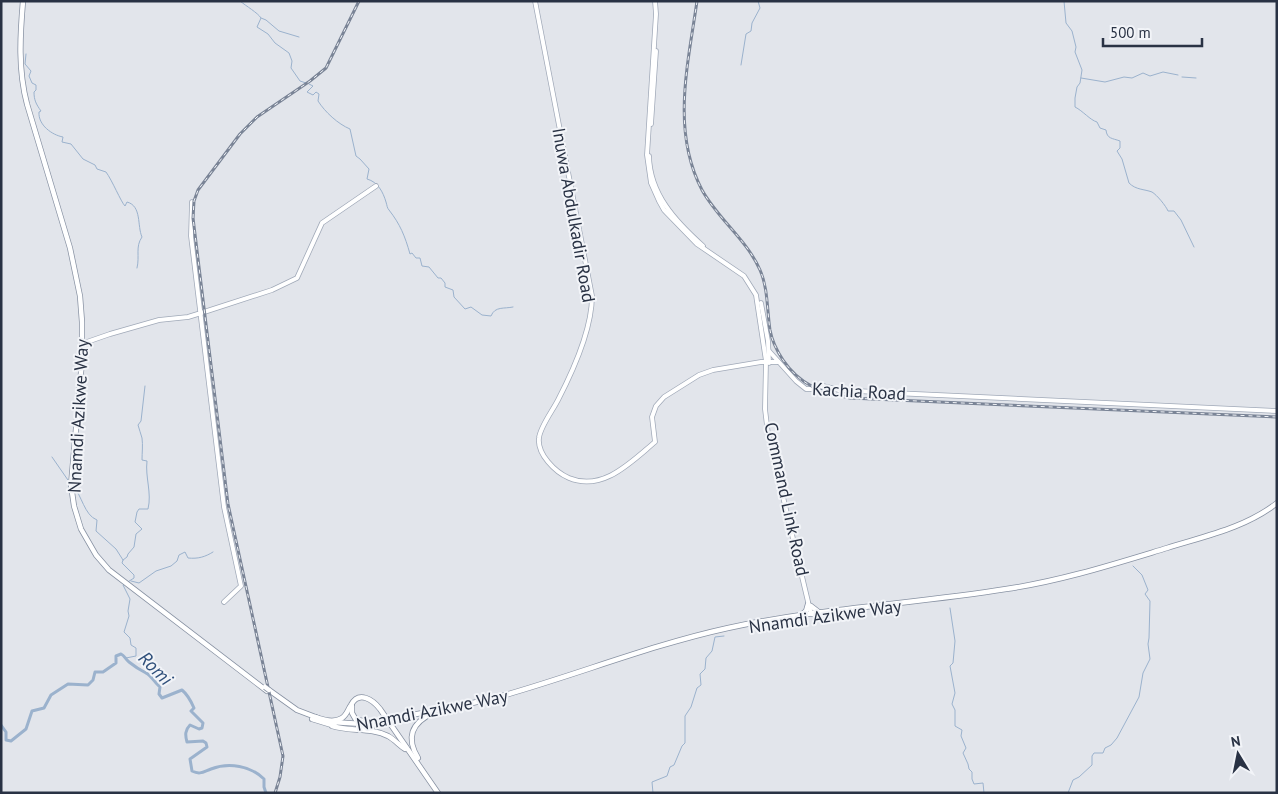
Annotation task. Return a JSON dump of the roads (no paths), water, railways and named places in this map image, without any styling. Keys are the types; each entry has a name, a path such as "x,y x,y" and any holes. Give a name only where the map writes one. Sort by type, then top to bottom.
{"highway":[{"name":"Nnamdi Azikwe Way","path":"24,1 22,59 24,83 78,269 82,297 84,343 74,483 80,523 92,546 108,566 298,713 350,727 383,722 511,694 676,642 760,622 998,592 1065,580 1120,565 1234,529 1258,518 1277,504"},
{"name":"Nnamdi Azikwe Way","path":"24,1 20,54 22,84 70,248 80,296 82,361 72,485 75,513 87,542 109,570 202,640"},
{"name":"Nnamdi Azikwe Way","path":"391,720 433,713 511,695 694,638 738,628 824,613 998,591 1063,578 1231,528 1277,504"},
{"path":"797,616 803,614 810,605 816,611 824,613"},
{"path":"317,719 332,721 340,719 346,715 357,698 365,697 380,709 426,775"},
{"path":"374,722 359,721 354,718 352,710 355,702 364,699 373,704 436,793"},
{"path":"433,713 419,722 413,730 411,738 413,750 436,793"},
{"name":"Nnamdi Azikwe Way","path":"317,719 345,724 383,722"},
{"path":"317,719 343,729 378,732 389,737 405,749"}],"main road":[{"name":"Inuwa Abdulkadir Road","path":"535,1 592,296 590,319 584,341 559,399 540,433 539,442 544,456 556,470 573,480 594,482 606,478 617,472 656,442 652,416 656,406 664,397 706,372 722,367 768,361"},
{"path":"656,1 647,155 647,168 651,183 664,210 692,239 704,250 738,271 750,283 758,303 768,361"},
{"path":"656,1 658,19 649,151 653,182 661,200 694,237 706,248 743,272 752,282 761,303 769,351 768,361"},
{"path":"84,343 160,320 201,314 272,290 294,280 297,278 322,223 376,186"},
{"path":"192,202 191,236 224,507 242,586 224,602"},
{"path":"769,351 778,362"},
{"path":"768,361 778,362"},
{"name":"Command Link Road","path":"768,361 769,426 810,605 810,616"},
{"name":"Kachia Road","path":"778,362 802,386 810,390 823,386 839,390 1277,411"}],"waterway":[{"path":"240,1 261,18 257,27 268,34 275,43 289,53 292,61 291,68 300,81 306,83"},
{"path":"741,65 746,34 751,31 752,23 760,8 758,1"},
{"path":"1064,1 1066,23 1072,31 1076,47 1075,52 1082,70 1080,83 1077,87 1075,107 1097,122 1100,128 1106,130 1109,137 1120,141 1120,148 1117,151 1122,159 1129,183 1137,188 1152,192 1168,211 1174,211 1181,220 1194,247"},
{"path":"261,18 279,31 299,37"},
{"path":"26,54 25,64 31,71 29,76 32,83 36,85 34,97 41,111 39,112 39,117 43,125 50,132 63,137 62,142 71,144 83,159 95,165 97,169 106,172 125,206 127,202 135,208 142,237 138,248 137,268"},
{"path":"1081,78 1105,82 1124,77 1132,78 1143,73 1150,76 1163,72 1178,75"},
{"path":"1182,77 1196,78"},
{"path":"309,84 313,86 307,92 313,95 316,92 319,94 318,101 324,109 336,121 350,129 356,156 369,169 367,179 374,182 382,191 388,208 402,230 410,254 412,253 416,258 420,258 422,266 429,267 438,278 441,278 445,283 445,287 453,290 454,297 465,309 471,307 482,315 491,316 497,309 513,307"},
{"path":"126,658 136,656 136,648 131,645 130,638 124,632 129,616 130,599 123,585 134,578 134,575 122,563 134,547 136,534 142,529 135,522 137,512 139,509 148,509 149,503 147,461 142,460 142,438 138,425 141,421 145,386"},
{"path":"52,457 70,483"},
{"path":"73,486 89,514 97,520 96,531 116,549 123,560"},
{"path":"131,581 139,583 156,571 171,566 177,561 179,555 185,552 188,558 201,557 213,552"},
{"path":"1068,793 1073,780 1092,765 1094,753 1103,753 1105,748 1111,745 1117,738 1139,697 1143,673 1150,659 1148,644 1150,601 1145,594 1148,590 1142,575 1133,566"},
{"path":"950,608 955,641 953,663 950,666 955,693 952,704 955,710 955,726 962,730 961,736 966,748 963,753 972,772 974,784 983,783 984,793"},
{"path":"653,793 652,782 667,776 670,767 674,765 685,743 685,716 691,707 697,688 701,685 700,674 705,669 706,658 712,651 715,637 724,636"},
{"name":"Romi","path":"1,725 6,732 6,740 11,741 26,729 32,711 44,708 51,695 68,684 88,685 93,680 95,672 103,672 116,663 116,656 121,654 151,677 160,687 159,694 162,698 182,690 189,698 194,708 191,711 203,723 202,728 199,729 190,725 188,727 186,733 187,742 203,741 207,747 190,759 192,771 202,773 225,766 246,768 264,779 266,793"}],"railway":[{"path":"275,793 280,777 283,756 228,504 193,218 194,201 198,190 240,134 257,117 326,68 359,1"},
{"path":"697,1 684,97 684,121 693,168 709,201 748,249 760,270 765,284 773,342 790,369 804,382 821,390 850,398 1277,417"}]}
